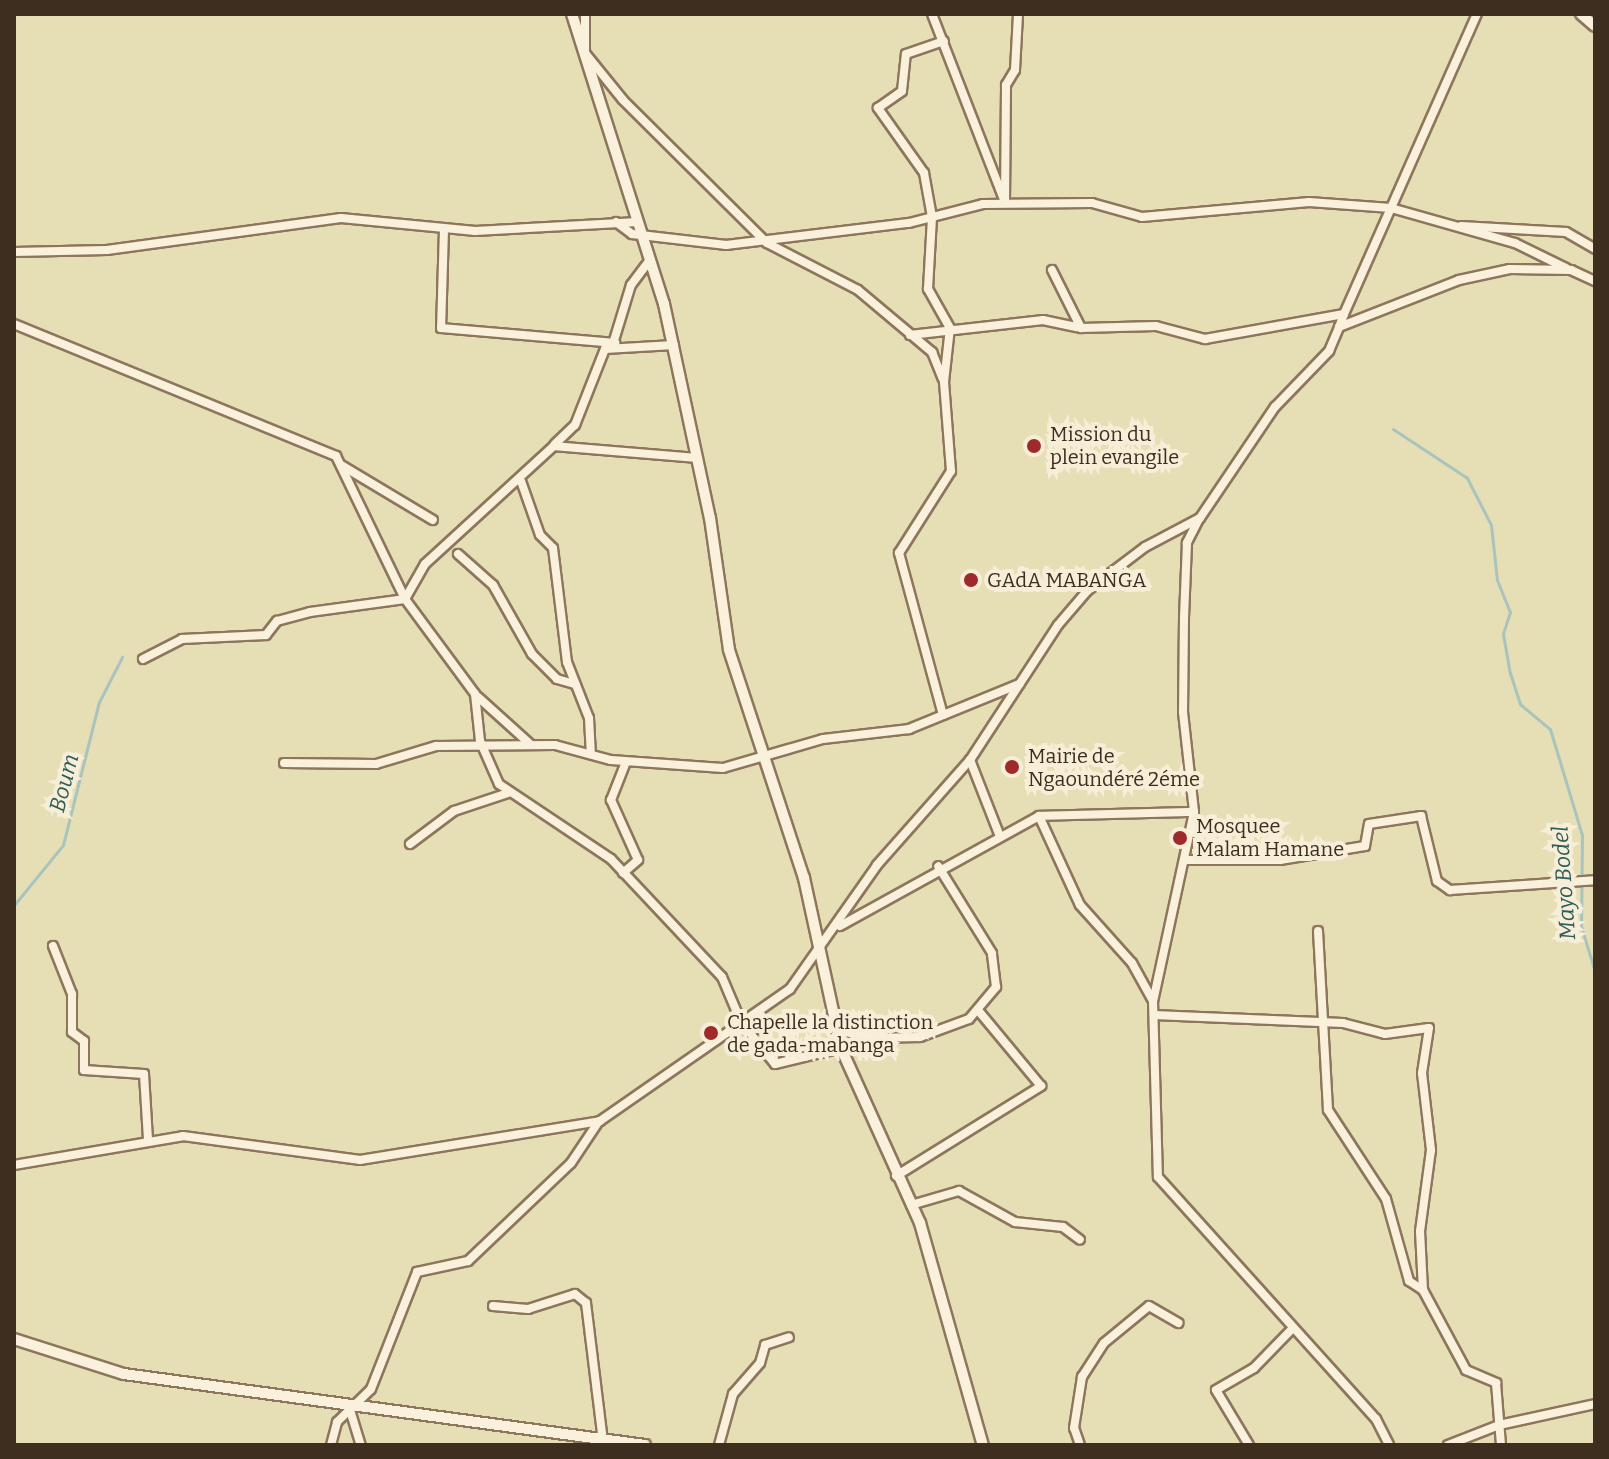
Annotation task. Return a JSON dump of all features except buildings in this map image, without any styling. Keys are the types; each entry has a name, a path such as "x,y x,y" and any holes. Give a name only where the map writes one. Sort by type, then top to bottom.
{"street":[{"path":"572,14 674,345 722,618 820,948 841,1048 911,1205 983,1445"},
{"path":"585,14 585,53 767,243 858,290 932,352 944,382"},
{"path":"932,14 944,41 985,168 1005,202"},
{"path":"1005,202 1011,164 1006,85 1015,70 1018,14"},
{"path":"1389,1445 1376,1419 1290,1331 1158,1177 1153,1001 1194,812 1183,712 1187,543 1200,518 1339,327 1477,14"},
{"path":"1581,14 1595,26"},
{"path":"943,715 899,553 951,471 944,382 950,328 928,289 932,217 924,173 878,108 902,91 906,54 944,41"},
{"path":"616,222 642,234 767,243 1005,202 1092,203 1142,217 1288,203 1391,208 1460,226 1595,281"},
{"path":"14,252 107,250 350,217 444,229 638,222"},
{"path":"1460,226 1566,232 1595,249"},
{"path":"444,229 441,328 614,345 674,345"},
{"path":"614,345 631,285 650,260"},
{"path":"1339,327 1459,280 1510,269 1571,270"},
{"path":"1052,270 1081,328"},
{"path":"910,335 950,328 1043,320 1081,328 1156,326 1205,339 1344,314"},
{"path":"14,324 316,443 341,465 433,520"},
{"path":"405,599 425,564 476,510 521,481 575,425 605,349 614,345"},
{"path":"554,446 696,458"},
{"path":"341,465 405,599 475,694 510,733 533,745"},
{"path":"521,481 540,535 553,548 575,684 591,754"},
{"path":"331,1445 337,1422 371,1389 417,1272 468,1261 571,1163 600,1121 790,989 877,865 970,760 1019,684 1087,591 1200,518"},
{"path":"458,554 493,585 532,654 557,679 575,684"},
{"path":"143,659 182,639 266,635 277,621 296,615 405,599"},
{"path":"284,763 376,764 421,748 533,745 626,762 723,768 943,715 1019,684"},
{"path":"475,694 484,748 508,793 571,828 623,873 722,977 741,1022 780,1068 841,1048"},
{"path":"970,760 999,834"},
{"path":"623,873 638,860 611,800 626,762"},
{"path":"410,844 454,811 508,793"},
{"path":"835,928 938,866 1039,816 1194,812"},
{"path":"1039,816 1080,905 1132,963 1153,1001"},
{"path":"1186,860 1280,860 1365,846 1369,824 1421,816 1437,881 1450,890 1595,880"},
{"path":"838,1030 871,1038 920,1037 978,1010 999,972 938,866"},
{"path":"1318,931 1328,1110 1386,1199 1409,1281 1423,1290"},
{"path":"53,946 72,994 72,1032 84,1041 84,1070 144,1074 148,1139"},
{"path":"896,1176 1041,1086 978,1010"},
{"path":"1154,1015 1324,1025 1385,1034 1424,1025 1431,1034 1422,1073 1431,1150 1420,1231 1423,1290 1466,1370 1494,1378 1501,1445"},
{"path":"14,1165 148,1139 206,1138 360,1160 600,1121"},
{"path":"911,1205 959,1191 1015,1222 1063,1227 1080,1240"},
{"path":"493,1306 528,1309 575,1294 586,1303 602,1434"},
{"path":"1080,1445 1074,1428 1082,1377 1104,1343 1149,1306 1179,1323"},
{"path":"1249,1445 1216,1390 1254,1368 1290,1331"},
{"path":"719,1445 733,1394 760,1363 765,1345 789,1337"},
{"path":"14,1339 124,1374 350,1410 602,1434 645,1445"},
{"path":"1448,1445 1499,1425 1595,1404"},
{"path":"350,1410 361,1445"}],"shaded area":[{"path":"14,14 1595,14 1595,1445 14,1445"}],"waterway":[{"name":"Mayo Bodel","path":"1393,429 1467,478 1491,525 1497,580 1510,612 1503,634 1510,673 1520,704 1550,729 1582,835 1581,926 1595,972"},
{"name":"Boum","path":"14,905 63,845 99,702 122,657"},
{"name":"Mayo Bodel","path":"1595,982 1595,993"}],"place":[{"name":"Mission du plein evangile","path":"1034,446"},
{"name":"GAdA MABANGA","path":"971,580"},
{"name":"Mairie de Ngaoundéré 2éme","path":"1012,767"},
{"name":"Mosquee Malam Hamane","path":"1180,838"},
{"name":"Chapelle la distinction de gada-mabanga","path":"711,1033"}]}
